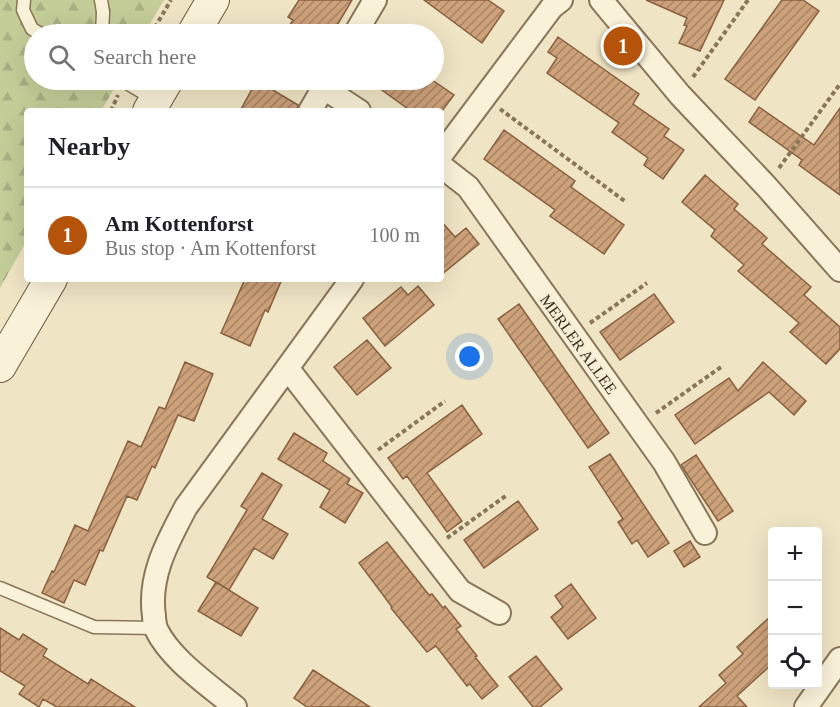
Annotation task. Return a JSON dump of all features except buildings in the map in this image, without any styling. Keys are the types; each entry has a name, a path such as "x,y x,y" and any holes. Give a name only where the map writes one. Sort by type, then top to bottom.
{"main road":[{"path":"200,24 213,0"},
{"path":"0,366 49,282"}],"street":[{"path":"361,24 375,0"},
{"path":"601,0 680,95 766,186 840,270"},
{"path":"444,151 485,98 552,2"},
{"path":"312,108 322,90"},
{"path":"333,90 355,108"},
{"name":"MERLER ALLEE","path":"444,168 468,187 664,462 705,533"},
{"path":"235,707 169,649 156,628 152,603 154,577 167,542 186,507 350,282"},
{"path":"288,369 460,591 499,614"},
{"path":"806,707 840,658"}],"lane":[{"path":"24,0 23,10 30,24"},
{"path":"101,0 102,24"},
{"path":"143,90 157,97"},
{"path":"0,588 94,627 156,628"}],"path":[{"path":"157,24 171,0"},
{"path":"680,95 748,0"},
{"path":"766,186 840,84"},
{"path":"485,98 626,202"},
{"path":"573,335 647,283"},
{"path":"638,425 721,367"},
{"path":"360,462 445,401"},
{"path":"429,551 507,495"}],"green space":[{"path":"0,0 164,0 150,24 24,24 24,90 113,90 103,108 24,108 24,245 0,288"}],"place":[{"name":"Am Kottenforst","path":"623,46"}]}
